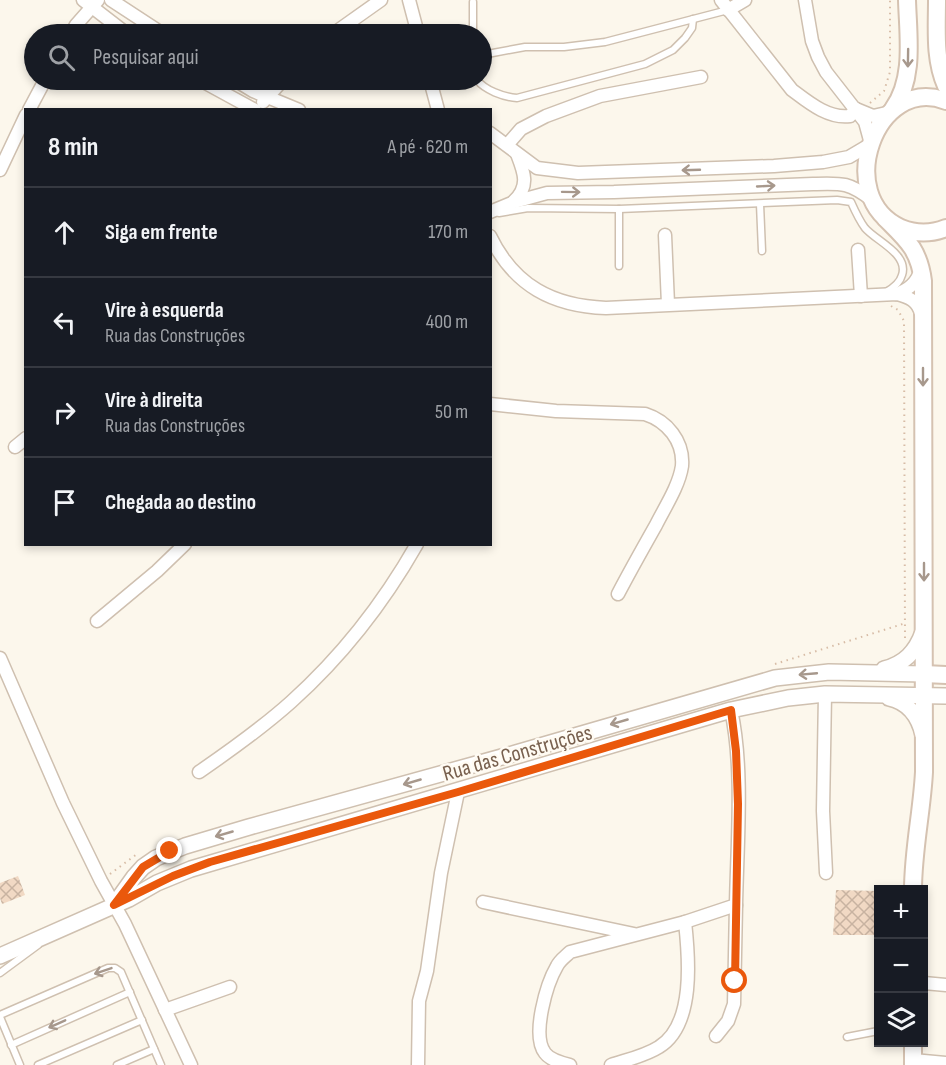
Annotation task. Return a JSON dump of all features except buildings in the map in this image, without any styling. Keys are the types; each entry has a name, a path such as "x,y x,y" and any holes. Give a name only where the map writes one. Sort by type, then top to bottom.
{"main road":[{"path":"908,0 906,81 901,98 880,124 871,144 866,169 872,200 885,218 912,246 921,268 924,742 922,802 913,863 913,885"},
{"path":"937,0 937,55 946,86"},
{"path":"891,112 915,99 934,98 946,101"},
{"path":"885,218 898,226 918,232 932,232 946,228"},
{"name":"Rua das Construções","path":"924,674 946,675"},
{"path":"913,1047 913,1063"}],"street":[{"path":"111,0 148,24"},
{"path":"347,24 381,0"},
{"path":"409,0 415,24"},
{"path":"745,0 725,5 792,90 832,115 850,116 856,109"},
{"path":"492,134 537,168 578,173 823,162 849,157 871,144 865,122 818,57 812,41 805,0"},
{"path":"77,24 91,3 115,24"},
{"path":"512,149 521,129 546,116 600,96 701,76"},
{"path":"29,108 39,90"},
{"path":"219,90 252,108"},
{"path":"252,90 294,108"},
{"path":"258,108 273,90"},
{"path":"433,90 437,108"},
{"path":"856,109 873,116 891,112"},
{"path":"0,170 24,119"},
{"path":"512,149 524,171 525,184 522,194 514,201"},
{"path":"492,212 514,201 547,193 839,183 857,188 872,200"},
{"path":"665,235 668,304"},
{"path":"492,239 505,262 525,282 547,297 588,308 606,309 668,304 897,294 913,300 919,307 923,319"},
{"path":"858,250 869,295"},
{"path":"897,294 918,279 921,268"},
{"path":"492,404 556,411 645,414 656,417 672,432 681,452 682,464 679,477 618,594"},
{"path":"15,447 24,440"},
{"path":"97,621 183,546"},
{"path":"199,772 246,739 292,702 371,613 416,546"},
{"path":"866,672 886,669 905,660 918,645 925,625"},
{"path":"0,658 63,803 190,1065"},
{"name":"Rua das Construções","path":"114,905 143,867 156,858 185,846 775,678 829,672 924,674"},
{"path":"825,694 823,811 826,873"},
{"name":"Rua das Construções","path":"0,956 51,935 173,876 210,862 458,792 731,710 788,698 825,694 946,696"},
{"path":"862,694 893,699 906,705 918,721 924,742"},
{"path":"716,1036 728,1021 734,1004 738,804 736,751 731,710"},
{"path":"418,1065 419,1002 427,971 441,873 458,792"},
{"path":"483,902 639,935"},
{"path":"570,1065 545,1054 540,1043 540,1018 549,982 557,965 570,952 686,922 736,905"},
{"path":"611,1065 658,1048 678,1025 688,986 690,966 686,922"},
{"path":"928,983 946,985"},
{"path":"165,1010 230,987"},
{"path":"913,1063 946,1063"}],"lane":[{"path":"473,2 473,24"},
{"path":"492,53 525,47 564,47 605,42 693,19 725,5"},
{"path":"492,90 502,95 517,98 645,64 673,50 692,28 693,19"},
{"path":"492,213 528,208 619,209 837,200 851,202 866,228 898,256 904,271 893,288 869,295"},
{"path":"760,204 762,251"},
{"path":"619,209 619,266"},
{"path":"0,973 51,935"},
{"path":"20,1065 0,1016 108,968 116,968 121,972 161,1065"},
{"path":"11,1045 130,992"},
{"path":"38,1065 142,1020"},
{"path":"847,1037 874,1032"},
{"path":"117,1065 154,1049"}],"path":[{"path":"856,109 871,102 884,91 890,72 890,0"},
{"path":"869,295 898,310 904,321 906,623 905,640 901,646"},
{"path":"785,664 774,665 906,623"}],"route":[{"path":"170,851 143,867 114,905 173,876 210,862 458,792 731,710 734,722 738,804 735,981"}]}
